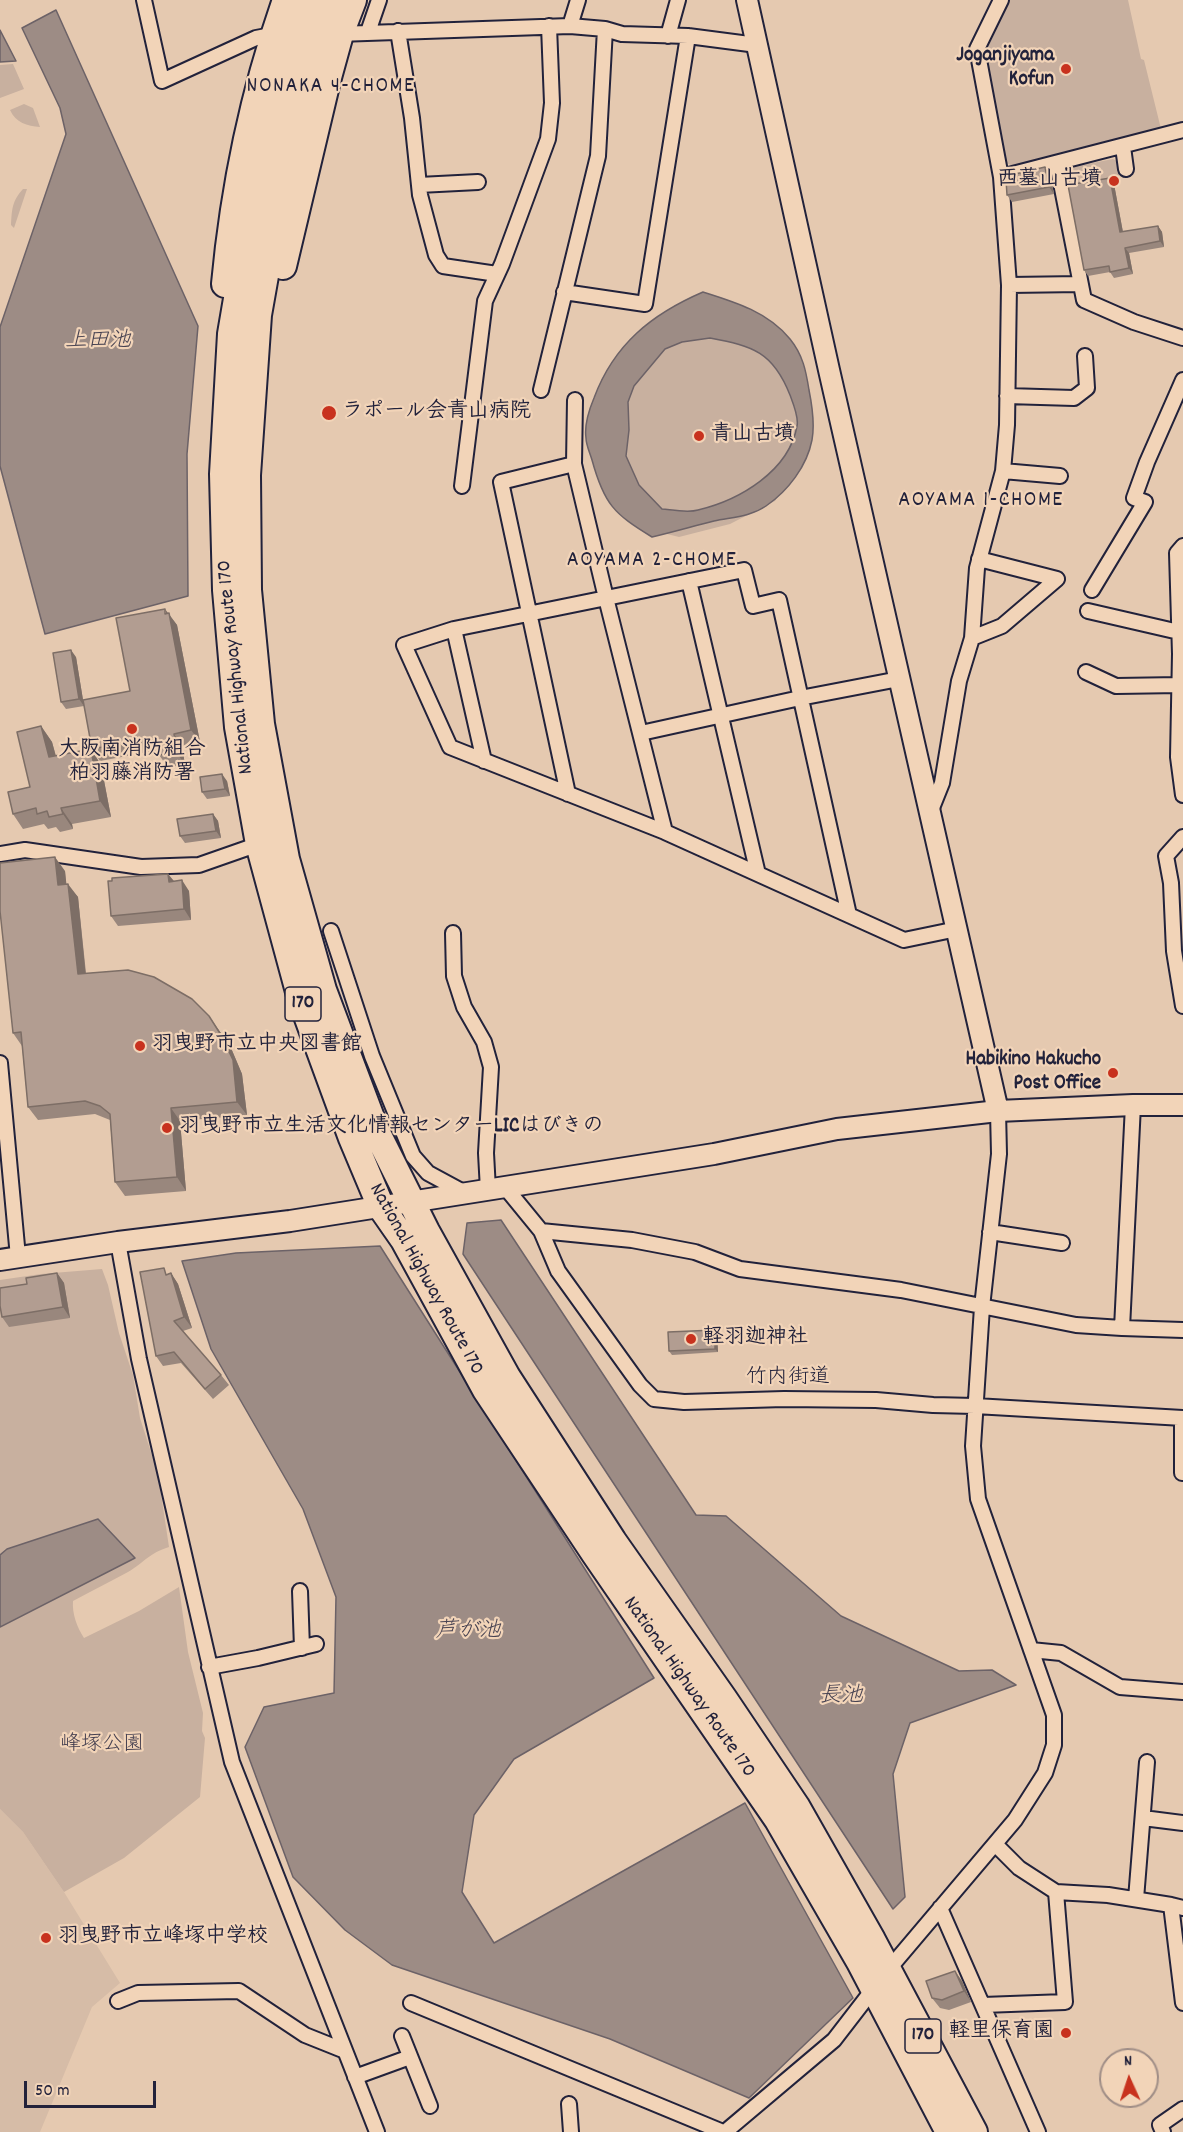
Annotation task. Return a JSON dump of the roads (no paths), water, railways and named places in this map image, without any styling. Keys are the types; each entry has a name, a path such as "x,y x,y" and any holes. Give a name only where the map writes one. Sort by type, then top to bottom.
{"highway":[{"path":"286,0 308,34 353,0"},
{"name":"National Highway Route 170","path":"309,0 308,34 258,315 247,475 248,590 261,724 286,859 323,990 376,1131 507,1377 613,1541 796,1806 822,1874 880,1979 949,2132"},
{"name":"National Highway Route 170","path":"330,0 308,34 245,146 229,243 224,295 231,334 223,474 226,591 238,727 259,844 301,999 352,1138 381,1207 404,1240 486,1390 595,1554 778,1820 822,1874"},
{"name":"National Highway Route 170","path":"880,1979 974,2132"}],"street":[{"path":"144,0 162,81 256,38 308,34 570,26 605,29 622,34 688,36 757,45"},
{"path":"368,32 379,0"},
{"path":"570,26 578,0"},
{"path":"668,36 678,0"},
{"path":"411,2003 724,2132 834,2040 880,1979 1015,1820 1045,1773 1054,1745 1054,1715 978,1499 973,1446 982,1307 999,1154 998,1111 747,0"},
{"path":"930,813 942,783 959,681 972,638 979,559 1003,471 1008,396 1010,285 1001,177 977,49 1000,0"},
{"path":"462,486 485,301 548,139 552,103 549,26"},
{"path":"541,390 597,156 605,29"},
{"path":"398,31 412,118 419,185 436,255 443,266 497,274"},
{"path":"564,292 645,304 688,36"},
{"path":"1001,177 1183,130"},
{"path":"1123,147 1126,169"},
{"path":"1057,163 1084,300 1134,322 1183,338"},
{"path":"419,185 478,182"},
{"path":"1010,285 1081,284"},
{"path":"1008,396 1074,398 1086,388 1085,356"},
{"path":"1092,590 1145,502 1134,498 1147,462 1183,380"},
{"path":"575,400 574,464 665,832"},
{"path":"568,794 501,482 574,464"},
{"path":"1003,471 1060,476"},
{"path":"1183,546 1177,553 1180,685 1178,757 1183,795"},
{"path":"972,638 1002,626 1057,579 979,559"},
{"path":"849,915 779,600 753,606 744,570 529,612 454,629 404,645 450,747 665,832 904,940 957,929"},
{"path":"689,581 758,874"},
{"path":"1088,611 1179,632"},
{"path":"454,629 484,761"},
{"path":"1086,672 1116,686 1180,685"},
{"path":"641,733 899,679"},
{"path":"1183,837 1166,856 1177,883 1174,951 1183,1006"},
{"path":"0,854 25,850 153,867 199,865 259,844"},
{"path":"331,931 372,1056 413,1155 428,1173 465,1193"},
{"path":"453,933 454,976 464,1007 484,1042 491,1067 486,1153 497,1188"},
{"path":"0,1063 9,1258 381,1207 714,1154 837,1129 998,1111 1183,1105"},
{"path":"1122,1328 1133,1105"},
{"name":"竹内街道","path":"497,1188 541,1231 558,1271 640,1385 654,1399 684,1402 784,1399 876,1400 1182,1418"},
{"path":"541,1231 632,1240 695,1252 740,1269 901,1290 1076,1325 1183,1330"},
{"path":"990,1232 1062,1243"},
{"path":"118,1242 140,1359 232,1762 377,2132"},
{"path":"1182,1418 1182,1473"},
{"path":"209,1667 309,1646 300,1591"},
{"path":"1031,1650 1061,1653 1120,1687 1183,1692"},
{"path":"1137,1899 1147,1762"},
{"path":"1143,1818 1183,1823"},
{"path":"995,1844 1019,1868 1056,1892 1108,1895 1177,1906 1183,2003"},
{"path":"983,2005 1065,2002 1056,1892"},
{"path":"940,1908 1038,2132"},
{"path":"118,2001 138,1993 239,1991 305,2035 345,2050"},
{"path":"402,2036 430,2106"},
{"path":"355,2077 410,2057"},
{"path":"568,2104 571,2132"},
{"path":"1163,2132 1160,2125 1183,2109"}],"water":[{"name":"上田池","path":"56,10 198,326 187,454 188,596 45,634 0,466 0,327 66,134 60,108 22,28"},
{"path":"0,30 16,61 0,62"},
{"path":"703,292 727,300 761,315 790,339 798,351 807,376 813,434 806,459 795,477 782,493 760,510 748,515 652,537 619,514 606,498 587,446 586,422 602,379 624,347 651,321","holes":["710,338 750,348 769,360 790,395 797,426 784,457 773,470 746,491 694,511 662,509 639,485 626,456 629,430 628,402 634,386 665,349 682,342"]},
{"name":"長池","path":"501,1220 696,1515 726,1516 841,1616 959,1671 992,1670 1016,1685 910,1723 893,1774 905,1897 893,1909 463,1254 467,1223"},
{"name":"芦が池","path":"380,1246 654,1678 514,1759 474,1815 462,1892 494,1943 745,1803 853,1998 749,2098 610,2039 392,1965 345,1930 293,1877 245,1747 264,1707 334,1693 336,1597 303,1509 211,1349 182,1261 236,1253"},
{"path":"98,1519 135,1558 0,1627 0,1555 7,1549"}],"place":[{"name":"Joganjiyama Kofun","path":"1066,69"},
{"name":"西墓山古墳","path":"1114,181"},
{"name":"ラポール会青山病院","path":"329,413"},
{"name":"青山古墳","path":"699,436"},
{"name":"大阪南消防組合 柏羽藤消防署","path":"132,729"},
{"name":"羽曳野市立中央図書館","path":"140,1046"},
{"name":"Habikino Hakucho Post Office","path":"1113,1073"},
{"name":"羽曳野市立生活文化情報センターLICはびきの","path":"167,1128"},
{"name":"軽羽迦神社","path":"691,1339"},
{"name":"羽曳野市立峰塚中学校","path":"46,1938"},
{"name":"軽里保育園","path":"1066,2033"}],"district":[{"name":"NONAKA 4-CHOME","path":"331,88"},
{"name":"AOYAMA 1-CHOME","path":"981,502"},
{"name":"AOYAMA 2-CHOME","path":"652,562"}],"park label":[{"name":"峰塚公園","path":"102,1746"}]}
